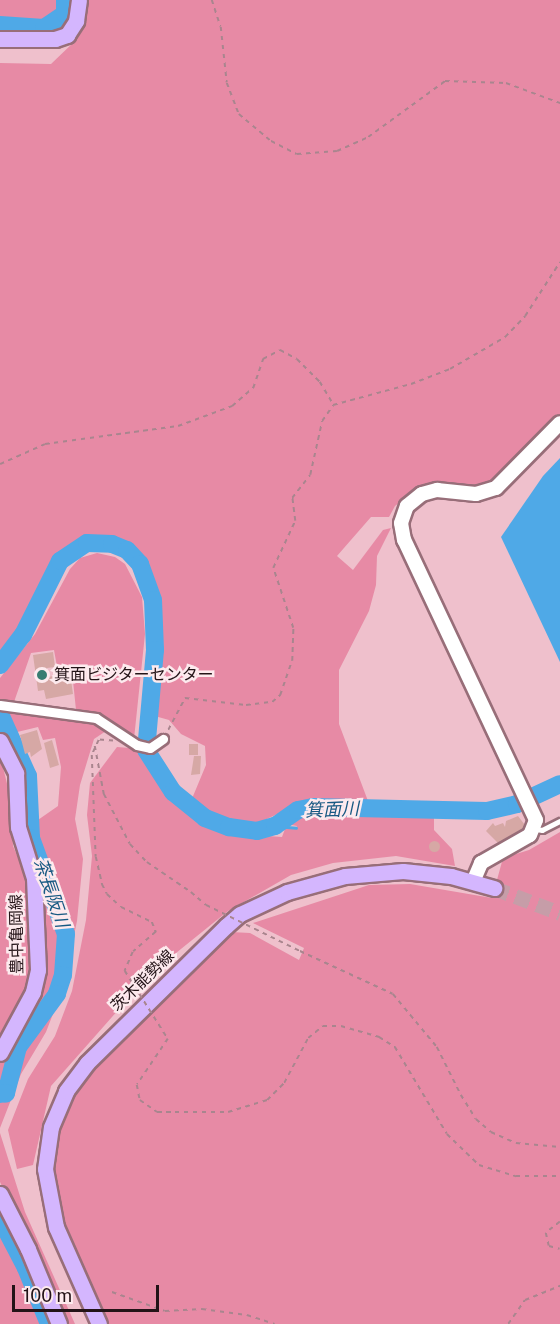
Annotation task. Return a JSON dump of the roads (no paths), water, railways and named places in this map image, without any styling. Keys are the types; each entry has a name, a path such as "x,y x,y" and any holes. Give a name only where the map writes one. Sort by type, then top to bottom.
{"main road":[{"path":"0,39 55,39 67,35 76,21 79,0"},
{"name":"豊中亀岡線","path":"0,741 16,772 18,827 34,878 38,960 33,992 0,1053"},
{"name":"茨木能勢線","path":"99,1324 56,1227 45,1169 51,1127 66,1091 94,1055 226,926 240,914 267,902 320,881 345,876 403,871 470,881 494,888"},
{"path":"0,1194 28,1249 59,1324"}],"street":[{"path":"470,881 486,858 536,829 531,808 407,546 401,523 407,507 422,494 437,490 476,494 496,488 560,423"},
{"path":"1,705 96,718 137,745 150,748 163,739"}],"lane":[{"path":"536,829 560,821"}],"water":[{"path":"560,458 560,662 501,537 543,476"}],"waterway":[{"name":"箕面川","path":"0,25 44,28 65,14 65,0"},
{"name":"箕面川","path":"0,665 23,635 60,561 87,543 112,544 127,550 140,564 153,600 155,650 146,750 173,792 205,818 229,827 257,831 275,826 298,810 313,807 487,811 517,804 560,784"},
{"name":"茶長阪川","path":"0,714 28,776 31,838 66,934 63,975 57,994 18,1047 6,1093 0,1094"},
{"path":"275,826 296,828"},
{"name":"茶長阪川","path":"0,1218 26,1268 49,1324"}],"tunnel":[{"path":"494,888 560,913"}],"place":[{"name":"箕面ビジターセンター","path":"42,675"}]}
